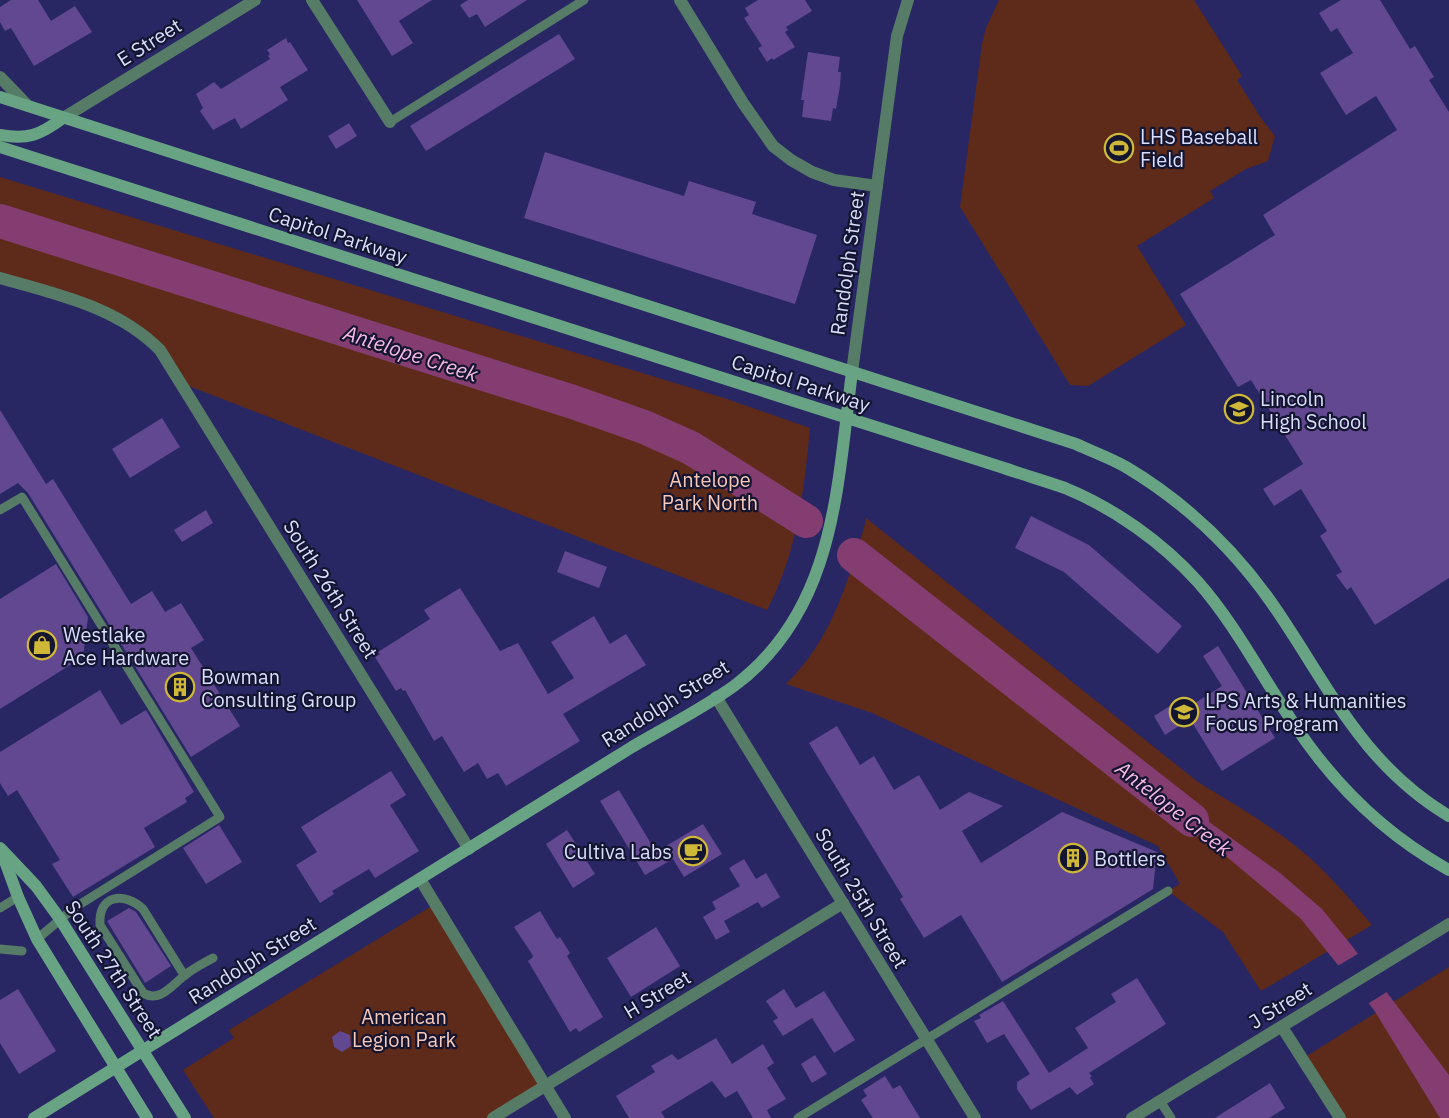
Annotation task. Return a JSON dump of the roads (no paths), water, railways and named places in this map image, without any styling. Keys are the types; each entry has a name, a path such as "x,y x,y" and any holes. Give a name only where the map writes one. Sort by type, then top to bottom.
{"main road":[{"name":"Capitol Parkway","path":"0,97 1076,444 1124,466 1159,488 1215,535 1272,603 1335,703 1370,749 1405,784 1449,816"},
{"path":"0,135 26,137 40,134 63,118"},
{"name":"Capitol Parkway","path":"0,147 846,417 1065,489 1103,507 1134,526 1167,551 1197,581 1224,613 1292,722 1347,793 1405,844 1449,870"},
{"name":"Randolph Street","path":"34,1118 716,697 733,686 763,660 786,631 807,597 821,564 829,535 852,372"},
{"name":"South 27th Street","path":"0,848 36,886 60,919 185,1118"},
{"name":"South 27th Street","path":"0,848 37,939 147,1118"}],"street":[{"name":"E Street","path":"63,118 255,0"},
{"path":"312,0 390,122"},
{"path":"680,0 743,103 773,146 812,172 834,180 878,186"},
{"name":"Randolph Street","path":"852,372 897,36 908,0"},
{"path":"0,77 28,106"},
{"name":"South 26th Street","path":"0,278 115,316 142,332 160,350 469,849"},
{"name":"South 25th Street","path":"716,697 975,1118"},
{"path":"420,879 565,1118"},
{"name":"H Street","path":"493,1118 843,903"},
{"name":"J Street","path":"1132,1118 1449,924"},
{"path":"1282,1027 1340,1118"}],"lane":[{"path":"390,122 584,0"},
{"path":"0,510 22,497 220,817 111,884 60,919 37,939"},
{"path":"798,1118 1168,891"},
{"path":"0,908 18,897"},
{"path":"184,975 138,904 121,897 106,903 101,909 100,925 143,993 149,996 161,994 175,986 184,975 213,958"},
{"path":"0,949 22,951"},
{"path":"1160,1101 1171,1118"}],"water":[{"path":"1156,792 1205,819 1280,873 1322,909 1449,1075 1449,1118 1440,1118 1374,1010 1301,919 1221,852"}],"waterway":[{"name":"Antelope Creek","path":"0,221 573,402 644,427 691,448 806,521"},
{"name":"Antelope Creek","path":"854,555 1192,820"}],"place":[{"name":"LHS Baseball Field","path":"1119,148"},
{"name":"Lincoln High School","path":"1239,409"},
{"name":"Westlake Ace Hardware","path":"42,645"},
{"name":"Bowman Consulting Group","path":"180,687"},
{"name":"LPS Arts & Humanities Focus Program","path":"1184,712"},
{"name":"Cultiva Labs","path":"693,851"},
{"name":"Bottlers","path":"1073,858"}],"park label":[{"name":"Antelope Park North","path":"710,490"},
{"name":"American Legion Park","path":"404,1028"}]}
